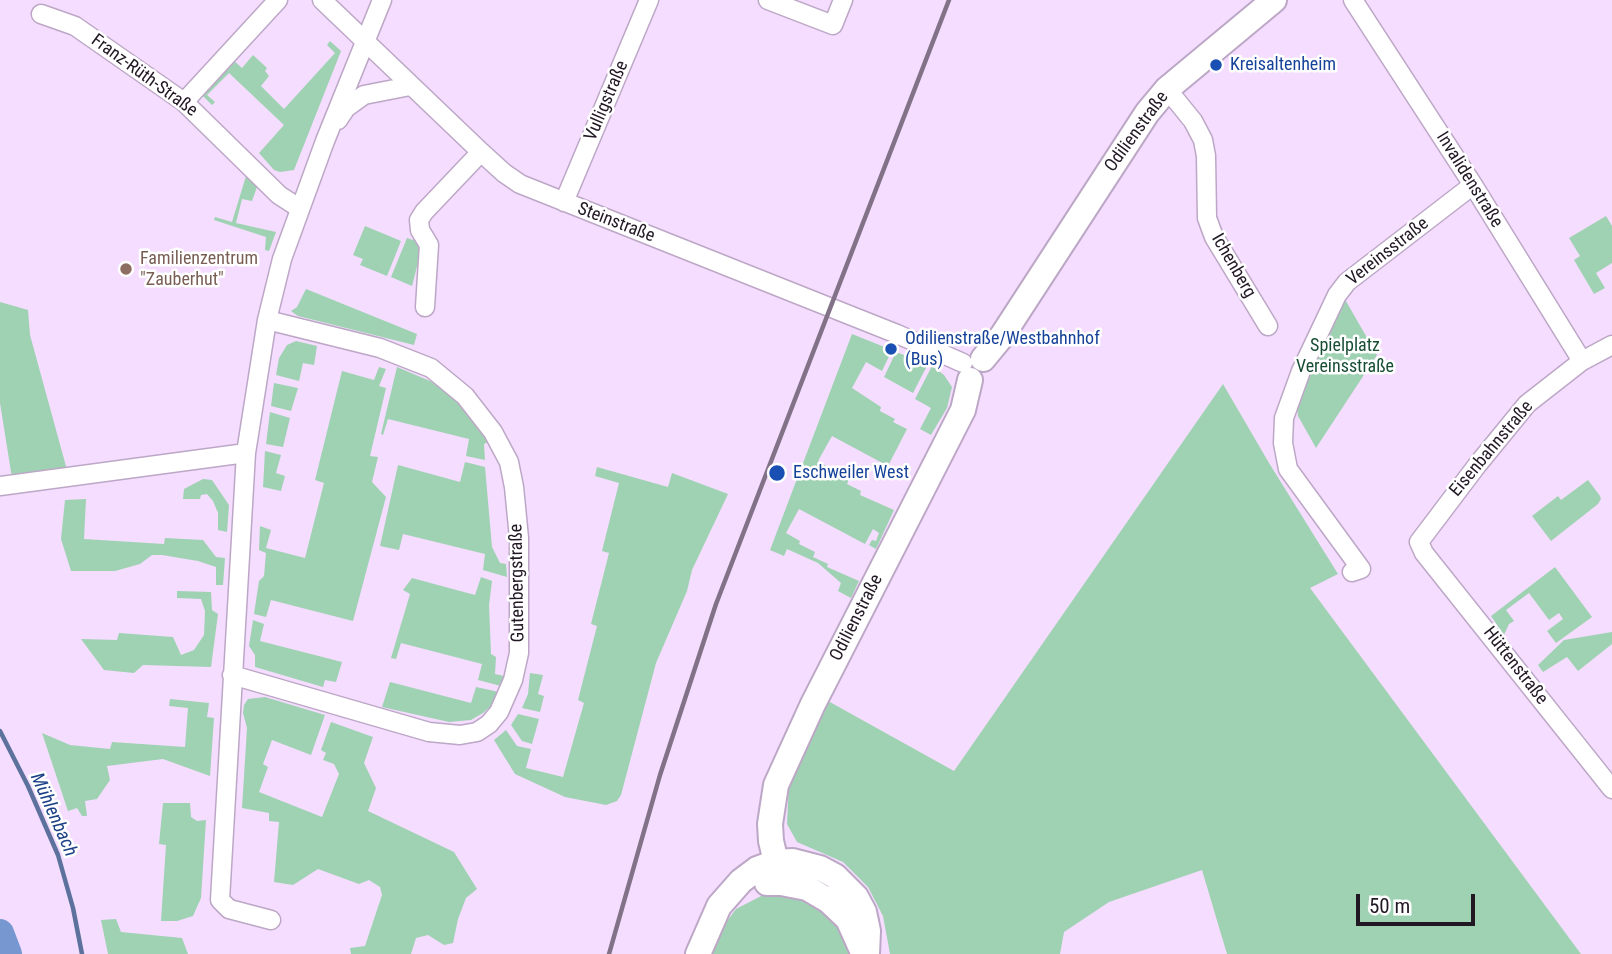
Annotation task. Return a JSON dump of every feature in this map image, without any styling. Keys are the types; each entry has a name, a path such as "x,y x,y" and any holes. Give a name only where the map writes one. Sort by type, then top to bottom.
{"main road":[{"name":"Odilienstraße","path":"779,872 769,824 776,785 813,704 964,410 972,367 1002,336 1132,134 1167,89 1274,0"},
{"path":"698,954 726,896 757,869 779,872 793,861 835,876 845,883 864,912 868,931 865,954"}],"street":[{"path":"184,102 278,0"},
{"name":"Steinstraße","path":"322,0 481,152 520,184 877,326 972,367"},
{"path":"271,920 229,909 219,900 246,453 267,320 282,259 324,141 382,0"},
{"name":"Vulligstraße","path":"564,202 649,0"},
{"path":"768,0 833,25 843,0"},
{"name":"Invalidenstraße","path":"1353,0 1473,185 1582,361"},
{"name":"Franz-Rüth-Straße","path":"41,13 75,26 184,102 279,195 299,208"},
{"path":"324,141 346,108 354,101 374,92 410,86"},
{"name":"Ichenberg","path":"1167,89 1193,121 1203,140 1206,156 1207,218 1214,237 1268,326"},
{"path":"425,307 429,245 420,230 419,220 481,152"},
{"name":"Vereinsstraße","path":"1352,572 1361,569 1288,469 1283,443 1284,418 1301,371 1337,295 1347,282 1473,185"},
{"name":"Gutenbergstraße","path":"232,675 429,732 460,735 477,732 489,724 499,712 513,680 519,653 519,538 514,487 509,462 493,432 465,396 450,382 415,360 380,348 267,320"},
{"name":"Eisenbahnstraße","path":"1419,542 1527,404 1582,361 1612,345"},
{"path":"5,485 246,453"},
{"name":"Hüttenstraße","path":"1419,542 1424,553 1612,789"}],"green space":[{"path":"330,41 341,51 294,170 274,170 259,153 284,125 229,73 207,95 215,102 212,105 201,94 233,60 242,68 253,55 267,68 265,71 269,76 261,86 284,109 335,53 327,45"},
{"path":"246,176 257,187 252,201 242,199 236,223 276,232 269,251 265,250 266,237 214,220 215,217 232,222"},
{"path":"1606,216 1612,226 1612,263 1596,273 1605,288 1594,294 1574,260 1580,256 1569,238"},
{"path":"365,226 401,241 387,276 360,265 363,259 353,255"},
{"path":"417,235 424,239 412,286 391,277 407,238 413,240"},
{"path":"306,289 417,334 414,345 298,316 291,311 297,307"},
{"name":"Spielplatz Vereinsstraße","path":"1343,296 1377,355 1316,448 1298,416 1297,406"},
{"path":"0,302 28,310 30,335 67,470 12,478 0,403"},
{"path":"852,334 892,350 882,371 866,362 852,388 881,407 880,411 895,419 893,422 907,429 888,466 832,436 818,461 849,479 847,484 861,491 860,495 894,510 876,549 869,545 872,540 876,541 879,533 873,529 865,544 799,509 786,533 815,552 813,557 828,564 827,567 859,581 851,598 838,591 841,583 818,563 787,549 784,556 770,550"},
{"path":"296,341 317,346 314,365 303,363 299,381 276,375 279,358 287,345"},
{"path":"896,352 928,364 913,393 884,377"},
{"path":"932,366 944,375 952,387 947,408 931,435 920,429 931,408 915,399"},
{"path":"379,367 386,369 379,386 386,388 370,456 378,457 372,482 386,497 353,621 271,600 266,617 254,614 259,581 264,576 266,553 259,550 260,526 271,530 266,548 305,558 324,483 315,480 342,371 374,380"},
{"path":"397,367 430,381 454,398 477,422 488,442 484,444 485,460 466,456 469,439 388,419 383,435 381,434"},
{"path":"274,383 298,388 291,411 271,406"},
{"path":"1223,384 1338,574 1310,588 1581,954 1227,954 1202,870 1109,902 1064,932 1060,954 890,954 883,916 868,887 843,862 797,842 787,824 789,781 828,701 954,771"},
{"path":"270,412 290,418 283,447 266,444"},
{"path":"265,451 281,455 276,473 285,476 281,491 263,487"},
{"path":"465,462 485,467 492,547 500,563 506,564 507,577 483,570 485,554 403,534 399,550 380,546 398,465 460,482"},
{"path":"597,467 668,487 672,473 728,494 692,570 687,591 656,663 621,795 617,801 606,805 565,797 515,774 494,740 506,730 517,746 531,749 526,768 563,777 584,703 578,700 597,626 591,624 609,553 602,551 619,483 595,476"},
{"path":"203,479 212,480 229,505 227,532 218,530 218,513 207,494 201,495 200,499 183,499 184,489"},
{"path":"1588,480 1600,496 1598,504 1551,541 1532,516 1558,496 1561,500"},
{"path":"86,499 84,539 164,544 165,538 203,540 216,557 225,558 223,585 216,585 216,567 162,555 152,555 140,564 115,571 71,571 61,539 65,500"},
{"path":"1555,567 1592,617 1556,643 1547,631 1563,619 1559,613 1549,620 1529,593 1506,610 1514,621 1509,624 1504,635 1491,616"},
{"path":"481,577 492,581 489,605 491,654 496,657 495,674 504,676 501,686 478,680 482,664 401,643 396,659 391,658 410,594 403,590 412,578 475,595"},
{"path":"177,591 211,592 212,610 218,614 211,667 143,665 134,673 104,670 81,639 117,640 119,633 173,637 181,655 194,650 204,635 205,611 201,599 177,598"},
{"path":"253,620 264,624 260,641 342,662 336,682 325,680 323,687 255,667 255,655 249,646"},
{"path":"1612,632 1612,644 1578,671 1567,657 1543,672 1538,665 1564,640"},
{"path":"530,673 543,675 538,694 544,696 540,712 522,708 528,694"},
{"path":"390,682 471,703 476,687 499,692 491,706 483,713 471,720 449,722 382,707"},
{"path":"265,697 325,715 311,755 272,740 263,764 268,767 259,792 322,817 339,774 334,764 323,760 326,753 321,750 331,722 373,737 364,763 376,788 368,811 454,852 477,889 466,898 453,943 444,945 428,935 416,938 411,954 351,954 350,948 365,946 382,895 380,887 369,880 359,884 318,869 293,885 274,882 279,822 269,821 269,813 242,808 247,728 244,705 248,699"},
{"path":"170,699 209,703 207,717 214,718 210,776 163,759 107,766 110,780 97,799 85,801 87,816 82,816 77,808 68,811 42,733 70,745 110,749 112,742 185,747 188,708 169,706"},
{"path":"518,714 539,719 532,744 522,741 511,725"},
{"path":"163,803 190,803 191,817 197,821 206,820 201,898 193,916 177,921 161,921 166,845 159,844"},
{"path":"765,894 805,896 837,919 849,944 850,954 710,954 719,932 736,909"},
{"path":"116,919 121,932 182,938 188,954 108,954 101,920"}],"waterway":[{"name":"Mühlenbach","path":"0,731 58,855 82,954"},
{"path":"0,933 8,954"}],"railway":[{"path":"609,954 660,775 716,604 949,0"}],"place":[{"name":"Kreisaltenheim","path":"1216,65"},
{"name":"Familienzentrum \"Zauberhut\"","path":"126,269"},
{"name":"Odilienstraße/Westbahnhof (Bus)","path":"891,349"},
{"name":"Eschweiler West","path":"777,473"}]}
